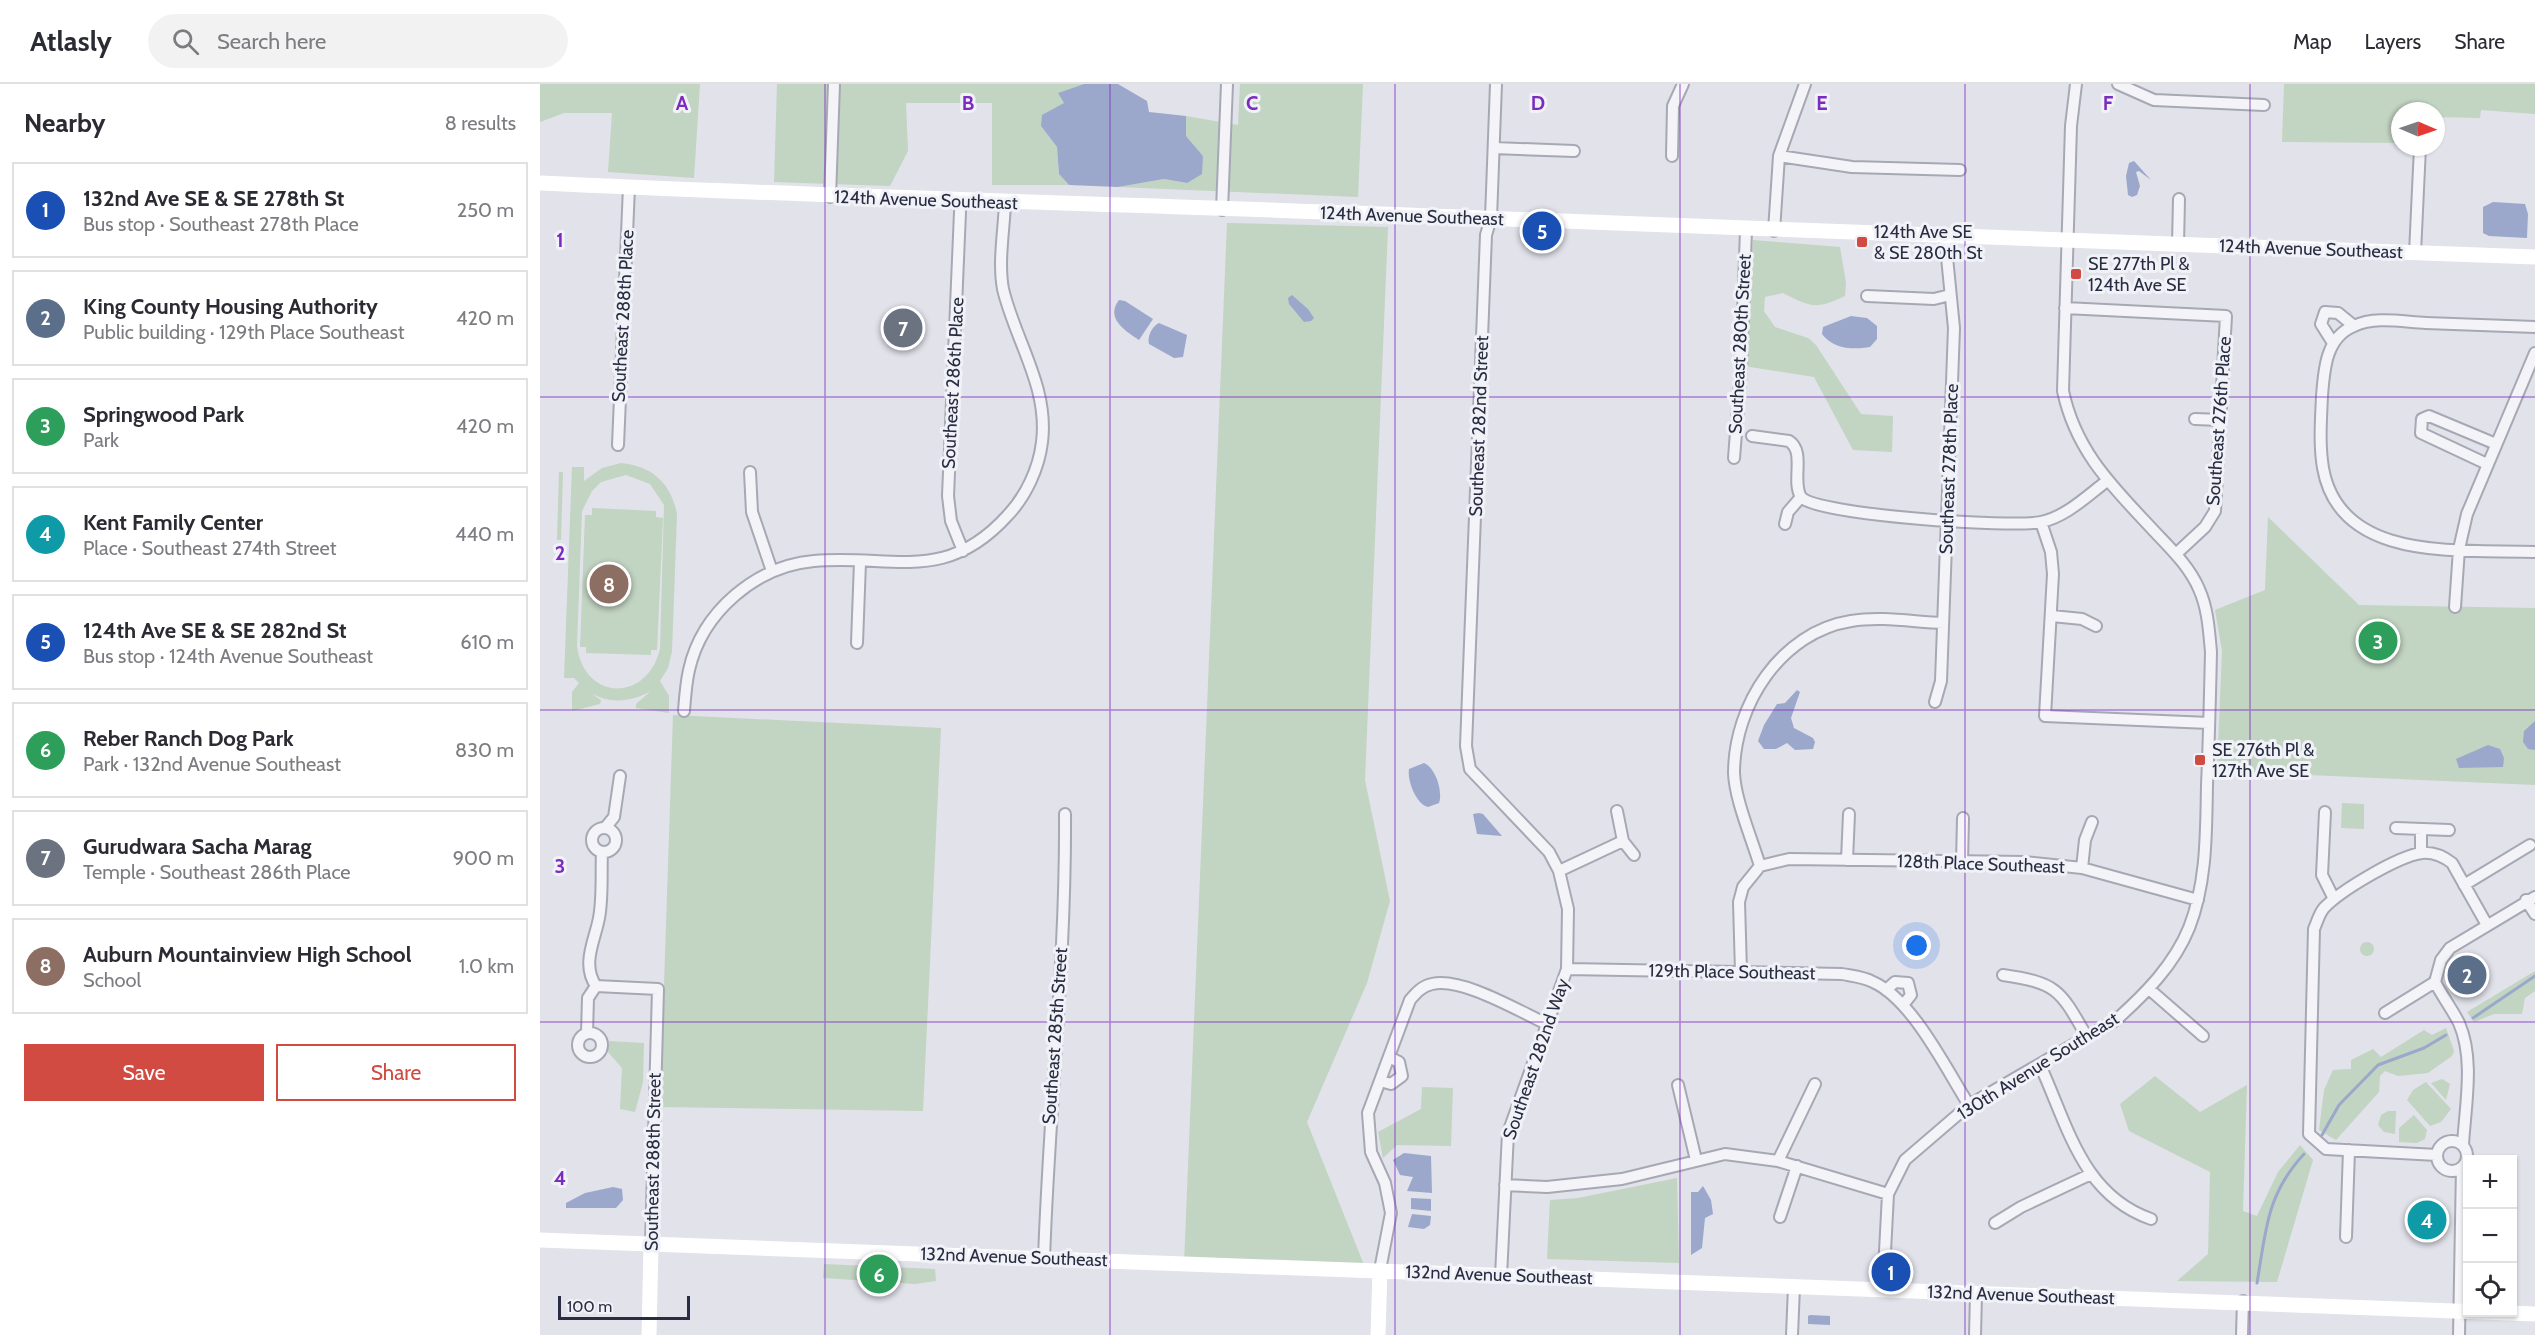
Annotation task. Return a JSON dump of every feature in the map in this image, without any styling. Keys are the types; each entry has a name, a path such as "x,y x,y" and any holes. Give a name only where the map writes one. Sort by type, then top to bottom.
{"street":[{"path":"830,197 834,84"},
{"path":"1222,210 1227,84"},
{"name":"Southeast 282nd Street","path":"1470,769 1466,746 1486,235 1491,218 1496,84"},
{"path":"1774,231 1779,156 1783,139 1805,84"},
{"path":"2076,84 2071,126 2063,391 2068,415 2078,438 2107,481 2176,554 2199,589 2208,620 2211,652 2206,853 2198,900"},
{"path":"2118,84 2154,100 2264,105"},
{"path":"1672,156 1673,106 1680,86"},
{"path":"1494,148 1574,151"},
{"path":"1779,156 1852,167 1960,170"},
{"path":"2415,253 2420,156"},
{"name":"124th Avenue Southeast","path":"540,183 830,197 1491,218 1746,230 2535,257"},
{"name":"Southeast 288th Place","path":"618,445 629,187"},
{"path":"2178,244 2179,199"},
{"path":"684,711 689,668 711,620 737,594 772,571 815,561 927,562 963,551 988,536 1022,497 1035,470 1042,442 1039,392 1003,286 1005,203"},
{"name":"Southeast 286th Place","path":"960,212 948,496 951,521 963,551"},
{"name":"Southeast 280th Street","path":"1734,458 1742,369 1746,230"},
{"name":"Southeast 278th Place","path":"1935,702 1941,681 1954,328 1945,237"},
{"path":"1867,296 1934,299 1950,295"},
{"name":"Southeast 276th Place","path":"2065,308 2226,316 2215,512 2205,527 2176,554"},
{"path":"2333,343 2321,324 2325,312 2338,313 2354,326"},
{"path":"2535,327 2380,321 2354,326 2343,332 2333,343 2324,374 2320,446 2324,471 2337,502 2354,521 2374,536 2416,548 2535,552"},
{"path":"2455,607 2458,549 2467,514 2535,353"},
{"path":"2487,465 2421,433 2422,419 2429,416 2496,444"},
{"path":"2195,419 2221,420"},
{"path":"1752,436 1782,438 1794,444 1797,451 1797,486 1801,497 1813,504 1870,514 1947,520 2042,522 2077,504 2107,481"},
{"path":"750,472 752,512 772,571"},
{"path":"1785,524 1788,512 1801,497"},
{"path":"2042,522 2051,552 2052,616 2045,716 2209,723"},
{"path":"857,643 860,562"},
{"path":"2052,616 2082,619 2096,626"},
{"path":"1741,972 1740,902 1743,887 1760,866 1734,774 1741,731 1748,709 1772,667 1786,652 1822,630 1853,621 1943,624"},
{"name":"Southeast 282nd Way","path":"1470,769 1539,838 1559,871 1568,909 1567,969 1549,1025 1510,1125 1506,1148 1501,1276"},
{"path":"605,828 614,817 620,776"},
{"path":"1617,811 1623,841 1634,855"},
{"path":"2325,812 2322,875 2334,899"},
{"name":"Southeast 285th Street","path":"1044,1258 1048,1143 1066,876 1065,814"},
{"path":"1847,860 1849,814"},
{"path":"1962,862 1963,818"},
{"path":"2082,868 2085,840 2092,822"},
{"path":"605,828 615,834 616,841 613,848 602,852 593,846 591,839 597,829 605,828"},
{"path":"2396,828 2449,830"},
{"path":"2421,829 2421,853"},
{"path":"1559,871 1623,841"},
{"path":"2464,885 2530,845"},
{"path":"587,1033 588,998 596,986 591,979 589,956 599,919 602,852"},
{"path":"2437,1155 2326,1149 2313,1139 2307,1126 2314,929 2322,910 2334,899 2394,863 2421,853 2444,857 2452,863 2487,925"},
{"name":"128th Place Southeast","path":"1760,866 1789,859 2024,862 2082,868 2198,900"},
{"path":"2385,1013 2435,982 2441,960 2450,948 2531,898 2535,914"},
{"name":"130th Avenue Southeast","path":"1888,1194 1910,1155 1969,1105 2116,1020 2149,988 2178,950 2188,930 2198,900"},
{"name":"129th Place Southeast","path":"1567,969 1842,974 1874,982 1890,992"},
{"path":"2003,975 2037,980 2054,988 2066,999 2087,1037"},
{"path":"1903,1005 1911,995 1908,983 1895,981 1890,992 1903,1005 1969,1105"},
{"path":"2435,982 2459,1024 2467,1066 2463,1145 2467,1153 2462,1167 2458,1335"},
{"path":"1378,1335 1380,1270 1391,1213 1385,1183 1371,1152 1368,1113 1410,1000 1418,990 1430,984 1456,984 1549,1025"},
{"name":"Southeast 288th Street","path":"596,986 658,989 649,1335"},
{"path":"2149,988 2203,1036"},
{"path":"1380,1081 1391,1084 1402,1076 1399,1062 1389,1057"},
{"path":"2040,1065 2089,1175 2116,1203 2130,1212 2151,1219"},
{"path":"1778,1161 1815,1084"},
{"path":"1678,1085 1696,1160"},
{"path":"2462,1167 2448,1170 2440,1165 2437,1155 2440,1146 2449,1140 2463,1145"},
{"path":"2346,1237 2349,1150"},
{"path":"1505,1185 1547,1187 1622,1179 1725,1154 1778,1161 1797,1166 1888,1194 1883,1290"},
{"path":"1780,1217 1797,1166"},
{"path":"1995,1223 2021,1207 2089,1175"},
{"name":"132nd Avenue Southeast","path":"540,1240 1976,1294 2243,1301 2535,1314"},
{"path":"1792,1335 1794,1287"},
{"path":"1975,1335 1976,1294"},
{"path":"2242,1335 2243,1301"}],"green space":[{"path":"540,84 700,84 694,178 608,172 612,113 564,113 540,122"},
{"path":"777,84 1084,84 1058,93 1064,103 1041,126 1057,147 1059,174 1069,185 992,185 992,103 906,103 908,151 890,186 774,182"},
{"path":"1240,84 1363,84 1358,197 1118,187 1164,179 1187,183 1203,156 1186,136 1186,116 1238,125"},
{"path":"2284,84 2535,84 2535,114 2481,110 2480,118 2445,117 2445,102 2391,102 2391,143 2282,142"},
{"path":"1227,223 1388,227 1365,780 1390,901 1367,983 1307,1122 1366,1270 1184,1264"},
{"path":"1753,240 1840,247 1846,283 1845,296 1820,305 1813,305 1783,293 1765,297 1764,311 1775,327 1808,338 1816,345 1861,414 1893,416 1892,452 1853,450 1814,377 1744,366"},
{"path":"621,463 651,472 665,485 674,503 677,514 672,652 668,668 660,681 669,696 669,713 636,708 636,704 651,691 636,698 622,700 607,699 592,694 601,700 600,704 572,711 572,692 579,683 574,678 564,678 572,467 584,467 584,481 602,468","holes":["626,475 650,484 664,505 660,649 653,667 643,679 630,686 616,688 603,685 591,677 582,664 577,646 582,511 592,491 601,482"]},
{"path":"559,472 563,472 561,540 557,540"},
{"path":"592,508 656,511 656,517 663,518 657,650 651,650 651,655 586,653 586,647 580,647 585,515 592,515"},
{"path":"2268,517 2359,605 2535,608 2535,785 2217,771 2222,651 2215,610 2265,590"},
{"path":"673,715 941,728 923,1111 660,1107"},
{"path":"2342,803 2364,804 2364,829 2341,828"},
{"path":"2364,942 2370,942 2374,949 2370,956 2364,956 2360,952 2360,946"},
{"path":"2535,971 2535,991 2525,998 2522,1014 2494,1014 2474,1022 2467,1012"},
{"path":"2446,1028 2454,1051 2452,1056 2428,1073 2398,1076 2385,1071 2380,1076 2379,1092 2336,1140 2319,1130 2324,1090 2333,1070 2351,1069 2351,1060 2373,1049 2381,1057 2424,1030 2432,1035"},
{"path":"609,1041 644,1043 643,1082 635,1112 620,1109 622,1068 608,1052"},
{"path":"2155,1076 2200,1112 2247,1085 2243,1211 2257,1216 2278,1172 2300,1145 2313,1160 2277,1282 2177,1281 2208,1254 2210,1172 2129,1131 2120,1104"},
{"path":"2442,1079 2450,1084 2446,1100 2431,1083"},
{"path":"2426,1082 2451,1109 2441,1122 2430,1126 2407,1100 2413,1090"},
{"path":"1422,1087 1453,1088 1451,1146 1397,1145 1383,1158 1378,1132 1421,1109"},
{"path":"2388,1111 2396,1111 2395,1134 2384,1132 2378,1125 2381,1115"},
{"path":"2414,1115 2427,1130 2425,1139 2417,1143 2399,1142 2399,1128"},
{"path":"1677,1178 1679,1263 1547,1259 1550,1200 1578,1198"},
{"path":"824,1264 935,1269 936,1281 915,1284 823,1278"}],"water":[{"path":"1084,84 1118,84 1147,101 1149,112 1186,116 1186,136 1203,156 1202,174 1187,183 1164,179 1118,187 1069,185 1059,174 1057,147 1041,126 1042,115 1064,103 1058,93"},
{"path":"2134,161 2151,180 2139,171 2136,172 2140,186 2137,195 2132,197 2128,195 2126,176 2129,163"},
{"path":"2493,202 2525,204 2528,214 2527,238 2489,236 2483,233 2483,207"},
{"path":"1292,295 1308,309 1314,318 1311,321 1304,322 1289,304 1288,298"},
{"path":"1119,300 1125,301 1153,319 1139,340 1123,328 1115,318 1115,307"},
{"path":"1851,316 1867,318 1877,326 1877,339 1870,347 1844,347 1832,343 1822,334 1823,327"},
{"path":"1159,323 1187,335 1183,357 1174,358 1149,344 1151,332"},
{"path":"1797,690 1800,692 1791,718 1794,728 1813,738 1815,742 1813,749 1795,750 1787,743 1776,749 1764,749 1758,741 1764,725 1777,704 1785,703"},
{"path":"2535,721 2535,750 2528,749 2523,742 2524,731"},
{"path":"2488,745 2500,749 2504,758 2503,767 2459,768 2456,759"},
{"path":"1424,763 1435,775 1440,793 1439,803 1428,807 1416,797 1409,774 1409,769"},
{"path":"1473,814 1483,814 1502,836 1477,834"},
{"path":"1404,1153 1431,1156 1432,1193 1407,1191 1413,1177 1400,1175 1393,1160"},
{"path":"1703,1186 1711,1200 1713,1214 1705,1218 1702,1248 1691,1255 1691,1192 1698,1192"},
{"path":"613,1187 622,1189 623,1200 616,1208 566,1208 566,1203 585,1193"},
{"path":"1411,1198 1431,1199 1431,1211 1411,1209"},
{"path":"1412,1214 1431,1216 1430,1225 1424,1229 1408,1227"},
{"path":"1810,1315 1830,1316 1830,1325 1808,1324"}],"waterway":[{"path":"2473,1018 2535,976"},
{"path":"2322,1135 2339,1105 2378,1065 2424,1048 2446,1035"},
{"path":"2257,1283 2266,1230 2275,1199 2291,1169 2304,1154"}],"place":[{"name":"124th Ave SE & SE 282nd St","path":"1542,231"},
{"name":"124th Ave SE & SE 280th St","path":"1862,242"},
{"name":"SE 277th Pl & 124th Ave SE","path":"2076,274"},
{"name":"Gurudwara Sacha Marag","path":"903,328"},
{"name":"Auburn Mountainview High School","path":"609,584"},
{"name":"Springwood Park","path":"2378,641"},
{"name":"SE 276th Pl & 127th Ave SE","path":"2200,760"},
{"name":"King County Housing Authority","path":"2467,975"},
{"name":"Kent Family Center","path":"2427,1220"},
{"name":"132nd Ave SE & SE 278th St","path":"1891,1272"},
{"name":"Reber Ranch Dog Park","path":"879,1274"}]}
